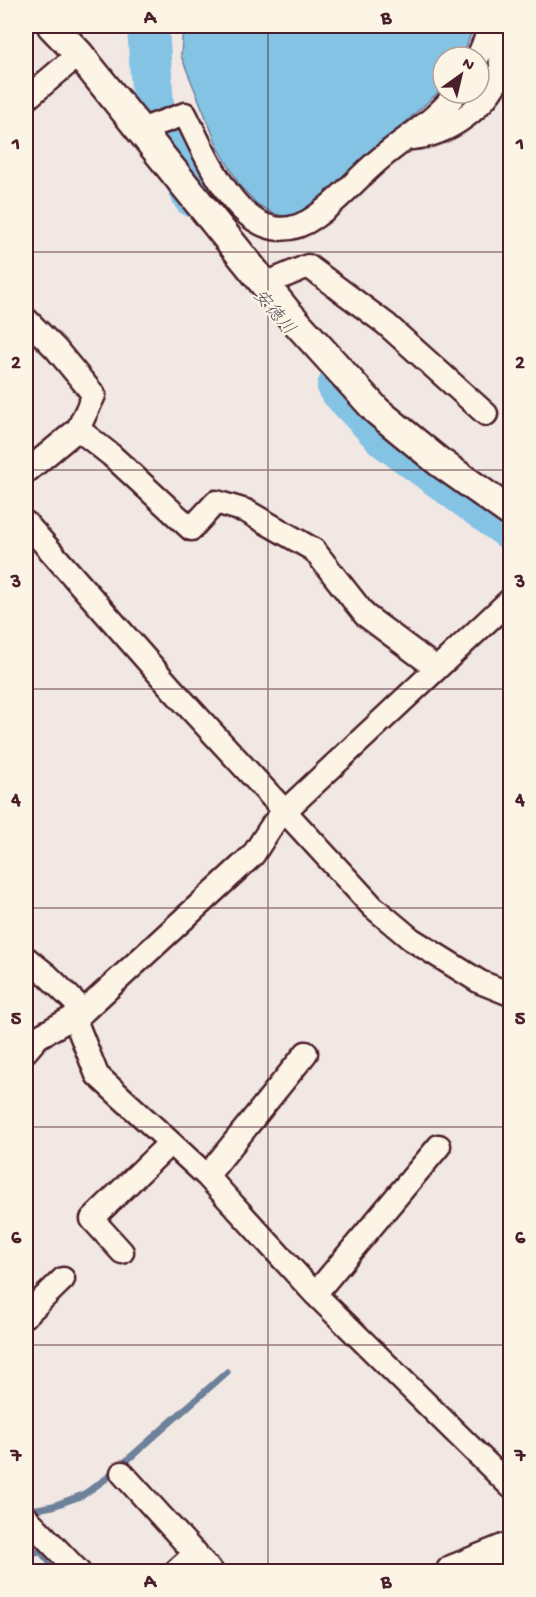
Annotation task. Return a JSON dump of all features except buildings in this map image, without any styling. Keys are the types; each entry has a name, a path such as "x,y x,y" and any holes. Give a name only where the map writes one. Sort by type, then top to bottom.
{"main road":[{"path":"453,1572 510,1548"}],"street":[{"path":"52,26 79,54 265,284 377,411 438,461 510,512"},
{"path":"483,45 487,26"},
{"path":"408,139 424,137 463,119 506,76 500,26"},
{"path":"26,99 79,54"},
{"path":"140,130 185,114 218,180 242,211 266,226 284,230 314,218 388,151 408,139 443,105"},
{"path":"265,284 308,267 386,324 486,414"},
{"path":"26,319 56,349 94,395 78,429 26,472"},
{"path":"78,429 111,455 191,529 216,502 246,511 314,550 365,615 436,668"},
{"path":"26,523 284,812 373,907 411,939 480,982 510,994"},
{"path":"26,1051 38,1037 79,1014 253,855 284,812 510,600"},
{"path":"26,958 46,974 79,1014 97,1075 169,1144 207,1176 315,1294 510,1486"},
{"path":"207,1176 306,1053"},
{"path":"122,1252 92,1219 169,1144"},
{"path":"315,1294 439,1146"},
{"path":"26,1315 63,1279"},
{"path":"122,1473 212,1572"},
{"path":"26,1517 79,1572"},
{"path":"175,1572 196,1553"}],"water":[{"path":"183,26 469,26 471,33 467,45 431,45 431,99 306,213 288,217 272,213 257,204 240,186 218,147 181,56"}],"waterway":[{"name":"安徳川","path":"148,26 153,107 193,196"},
{"name":"安徳川","path":"338,387 386,438 510,529"},
{"path":"26,1511 53,1506 83,1495 107,1478 227,1372"},
{"path":"26,1551 41,1552 58,1572"}]}
